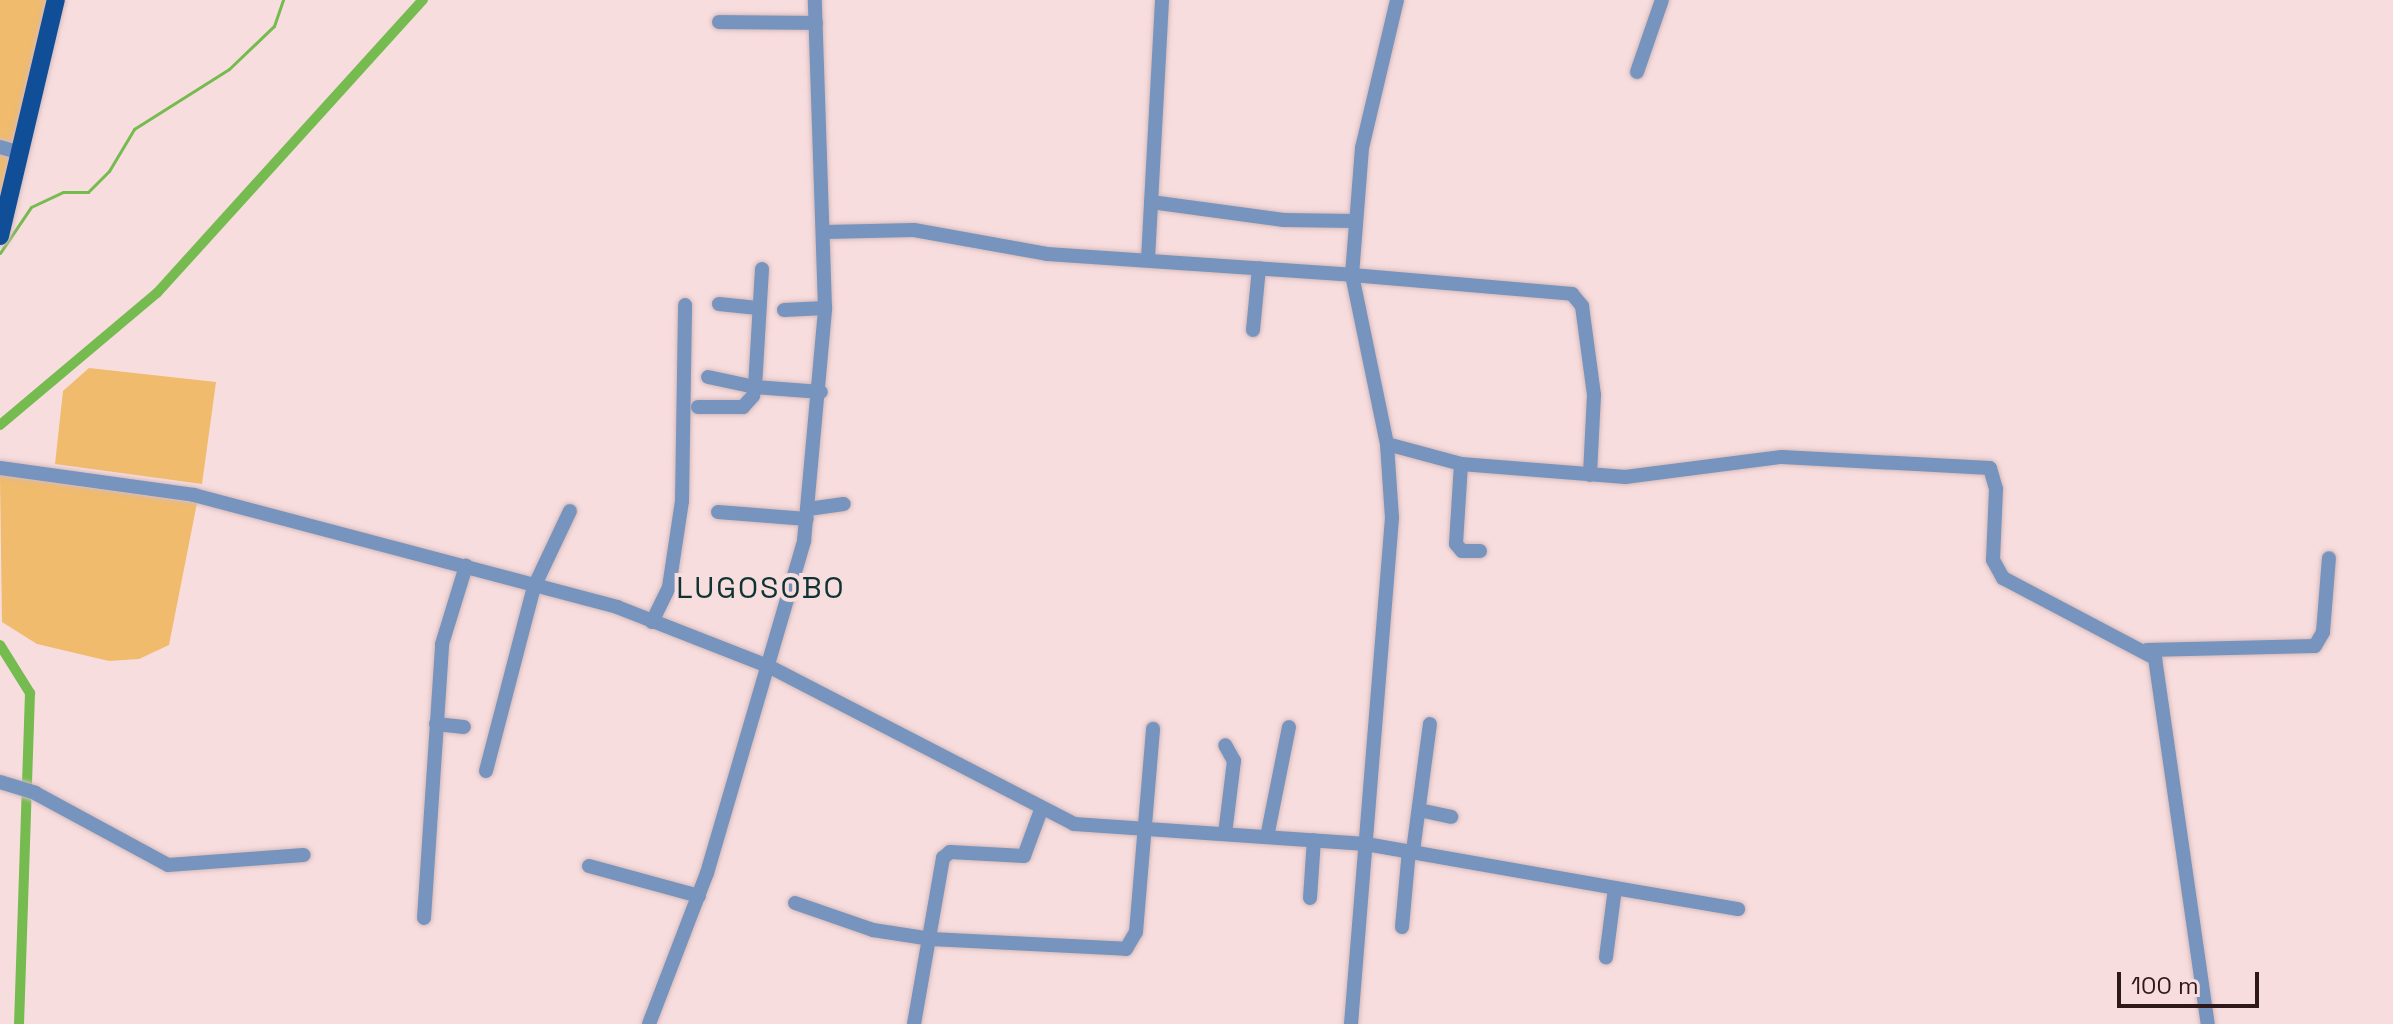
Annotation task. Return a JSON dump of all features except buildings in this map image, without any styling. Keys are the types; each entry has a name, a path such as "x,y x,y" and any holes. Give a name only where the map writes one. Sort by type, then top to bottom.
{"main road":[{"path":"0,236 7,196 9,150 56,0"}],"street":[{"path":"649,1024 699,896 770,667 808,514 821,392 825,308 825,232 815,0"},
{"path":"1148,259 1162,0"},
{"path":"1351,1024 1392,518 1387,444 1352,275 1353,221 1362,148 1397,0"},
{"path":"1637,72 1662,0"},
{"path":"719,22 816,23"},
{"path":"1151,202 1284,220 1353,221"},
{"path":"825,232 914,230 1047,254 1148,259 1572,294 1582,306 1594,395 1590,475"},
{"path":"1253,330 1259,268"},
{"path":"698,407 747,406 755,387 762,269"},
{"path":"719,304 758,308"},
{"path":"652,622 669,587 682,501 685,305"},
{"path":"784,310 825,308"},
{"path":"708,377 755,387 821,392"},
{"path":"1387,444 1461,464 1590,475 1782,457 1983,466 1993,472 1996,489 1993,560 2003,578 2147,650 2155,658 2208,1024"},
{"path":"1461,464 1456,544 1462,551 1480,551"},
{"path":"0,468 194,495 466,566 652,622 770,667 1041,810 1074,824 1366,844 1738,909"},
{"path":"718,512 808,514 844,504"},
{"path":"486,771 534,587 570,511"},
{"path":"2147,650 2315,646 2323,632 2329,558"},
{"path":"424,918 442,644 466,566"},
{"path":"436,724 464,727"},
{"path":"1402,927 1430,724"},
{"path":"1267,837 1289,727"},
{"path":"795,903 873,930 931,939 1126,949 1136,932 1153,729"},
{"path":"1225,745 1234,769 1225,834"},
{"path":"0,782 29,791 168,865 304,855"},
{"path":"914,1024 943,858 950,852 1024,856 1041,810"},
{"path":"1419,810 1451,817"},
{"path":"1310,898 1314,840"},
{"path":"589,866 699,896"},
{"path":"1606,957 1615,888"}],"shaded area":[{"path":"0,0 56,0 0,225"},
{"path":"89,368 216,382 202,484 55,464 63,391"},
{"path":"0,475 197,503 169,645 139,659 109,661 37,644 2,622"}],"waterway":[{"path":"0,253 31,207 63,192 88,192 109,171 134,129 229,69 274,26 283,0"},
{"path":"0,425 157,293 423,0"},
{"path":"0,645 30,693 19,1024"}],"district":[{"name":"LUGOSOBO","path":"761,588"}]}
